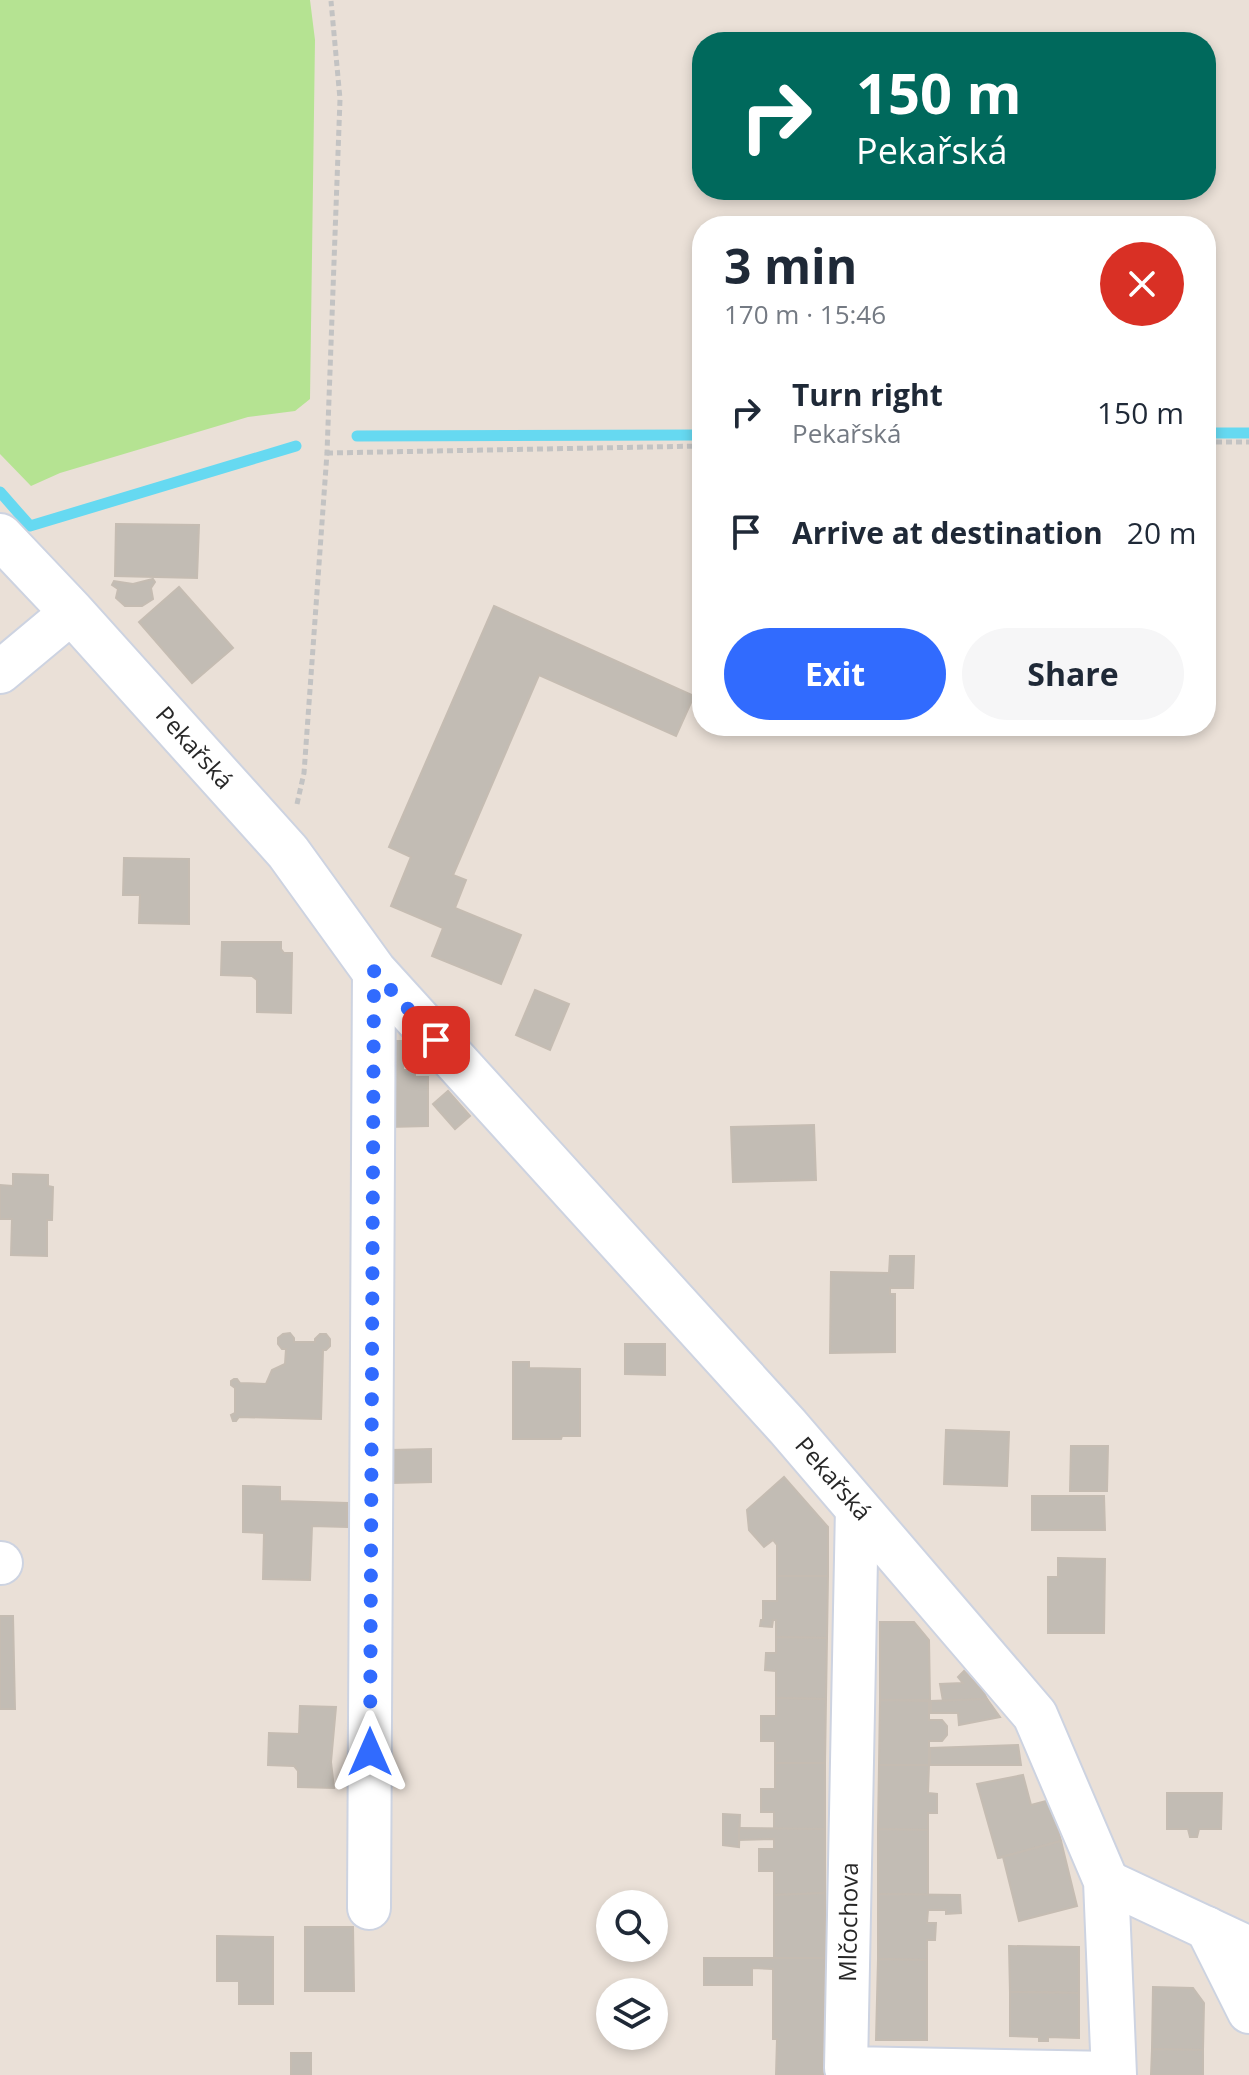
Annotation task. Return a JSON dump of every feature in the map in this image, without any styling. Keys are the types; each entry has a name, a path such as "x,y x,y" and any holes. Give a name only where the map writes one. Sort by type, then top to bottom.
{"street":[{"name":"Pekařská","path":"0,536 288,852 374,971 788,1427 1035,1715 1106,1881 1114,2074"},
{"path":"0,672 72,612"},
{"path":"369,1908 374,971"},
{"name":"Mlčochova","path":"857,1507 846,2068 1114,2074"},
{"path":"1106,1881 1249,1948"},
{"path":"1207,1928 1249,2012"}],"path":[{"path":"288,852 304,773 327,453 340,99 331,1"},
{"path":"1216,442 1249,442"},
{"path":"327,453 692,446"}],"green space":[{"path":"0,0 310,0 315,40 310,399 295,411 248,417 60,473 31,486 0,454"}],"building":[{"path":"116,524 199,525 197,578 115,576"},
{"path":"153,579 153,599 142,606 125,606 116,598 118,589 112,585 114,581 133,584"},
{"path":"179,587 233,648 192,683 139,622"},
{"path":"494,606 692,695 676,736 539,675 453,875 466,880 455,908 521,935 501,984 432,956 443,928 391,906 411,857 389,847"},
{"path":"124,858 189,859 189,924 139,923 140,895 123,895"},
{"path":"222,942 281,942 284,953 292,953 291,1013 257,1012 257,980 252,976 221,975"},
{"path":"535,990 569,1004 550,1050 516,1035"},
{"path":"383,1041 403,1041 403,1070 415,1070 415,1077 428,1077 428,1126 388,1127"},
{"path":"448,1091 470,1116 455,1129 433,1104"},
{"path":"814,1125 816,1180 733,1182 731,1127"},
{"path":"13,1174 48,1175 48,1186 53,1187 52,1220 47,1220 47,1256 11,1255 12,1219 0,1219 0,1185 13,1186"},
{"path":"890,1256 914,1256 913,1288 890,1288 890,1294 895,1294 895,1352 830,1353 831,1272 889,1273"},
{"path":"290,1333 294,1342 315,1342 320,1334 326,1334 330,1339 330,1346 323,1350 321,1419 239,1417 233,1421 235,1388 231,1381 237,1379 240,1383 266,1384 272,1370 285,1364 286,1349 278,1344 278,1338"},
{"path":"625,1344 665,1344 665,1375 625,1374"},
{"path":"513,1362 529,1362 529,1368 580,1369 580,1436 513,1439"},
{"path":"946,1430 1009,1432 1007,1486 944,1484"},
{"path":"1071,1446 1108,1446 1107,1491 1070,1491"},
{"path":"431,1449 431,1482 393,1483 392,1450"},
{"path":"784,1477 828,1527 828,1576 777,1576 777,1545 773,1540 764,1547 749,1530 747,1510"},
{"path":"243,1486 280,1487 280,1501 347,1503 347,1527 312,1526 310,1580 263,1579 264,1533 243,1532"},
{"path":"1032,1496 1104,1496 1105,1530 1032,1530"},
{"path":"1058,1558 1105,1559 1104,1633 1048,1633 1048,1577 1058,1577"},
{"path":"777,1576 828,1576 827,1638 776,1637 776,1620 773,1620 772,1627 760,1626 763,1601 777,1601"},
{"path":"0,1616 13,1616 15,1709 0,1709"},
{"path":"880,1622 914,1622 929,1640 930,1700 880,1700"},
{"path":"776,1637 827,1638 826,1699 776,1698 776,1671 765,1670 766,1653 776,1653"},
{"path":"964,1671 987,1699 943,1701 940,1684 963,1683 958,1677"},
{"path":"776,1698 826,1699 825,1763 775,1763 775,1741 761,1741 761,1716 776,1716"},
{"path":"987,1699 1000,1717 959,1725 958,1713 931,1713 931,1701"},
{"path":"880,1700 929,1701 929,1720 942,1720 947,1726 947,1735 942,1741 929,1741 929,1765 879,1765"},
{"path":"300,1706 336,1707 331,1762 334,1788 298,1787 298,1771 294,1766 268,1765 269,1733 299,1734"},
{"path":"1018,1745 1021,1765 930,1765 930,1748"},
{"path":"775,1763 825,1763 825,1829 774,1829 774,1812 761,1812 761,1789 775,1789"},
{"path":"879,1765 929,1765 928,1793 937,1794 937,1813 928,1813 928,1830 878,1829"},
{"path":"1023,1775 1031,1805 1050,1800 1061,1841 998,1858 977,1784"},
{"path":"1167,1793 1222,1793 1221,1829 1199,1829 1197,1837 1190,1837 1188,1829 1167,1829"},
{"path":"723,1814 740,1815 739,1847 723,1845"},
{"path":"739,1828 825,1829 825,1893 774,1895 774,1871 759,1871 759,1849 774,1849 774,1839 739,1840"},
{"path":"878,1829 928,1830 928,1895 878,1894"},
{"path":"1061,1841 1077,1906 1019,1921 1003,1857 998,1858"},
{"path":"825,1893 825,1958 774,1958 774,1895"},
{"path":"878,1894 960,1895 961,1913 928,1910 927,1923 936,1923 935,1940 927,1940 927,1960 878,1959"},
{"path":"305,1927 353,1927 354,1991 305,1991"},
{"path":"217,1936 273,1937 273,2004 239,2004 239,1981 217,1981"},
{"path":"1009,1946 1079,1947 1079,1993 1010,1992"},
{"path":"704,1958 825,1958 823,2075 776,2075 773,1969 752,1968 752,1985 704,1985"},
{"path":"878,1959 927,1960 927,2040 876,2040"},
{"path":"1153,1987 1193,1988 1204,2003 1203,2050 1152,2049"},
{"path":"1010,1992 1079,1993 1079,2038 1048,2037 1048,2041 1039,2041 1039,2037 1010,2036"},
{"path":"1152,2049 1203,2050 1203,2075 1151,2075"},
{"path":"291,2053 311,2053 311,2075 291,2075"}],"waterway":[{"path":"1216,433 1249,433"},
{"path":"357,436 692,435"},
{"path":"0,492 30,526 296,446"}],"route":[{"path":"370,1752 374,971 436,1040"}]}
